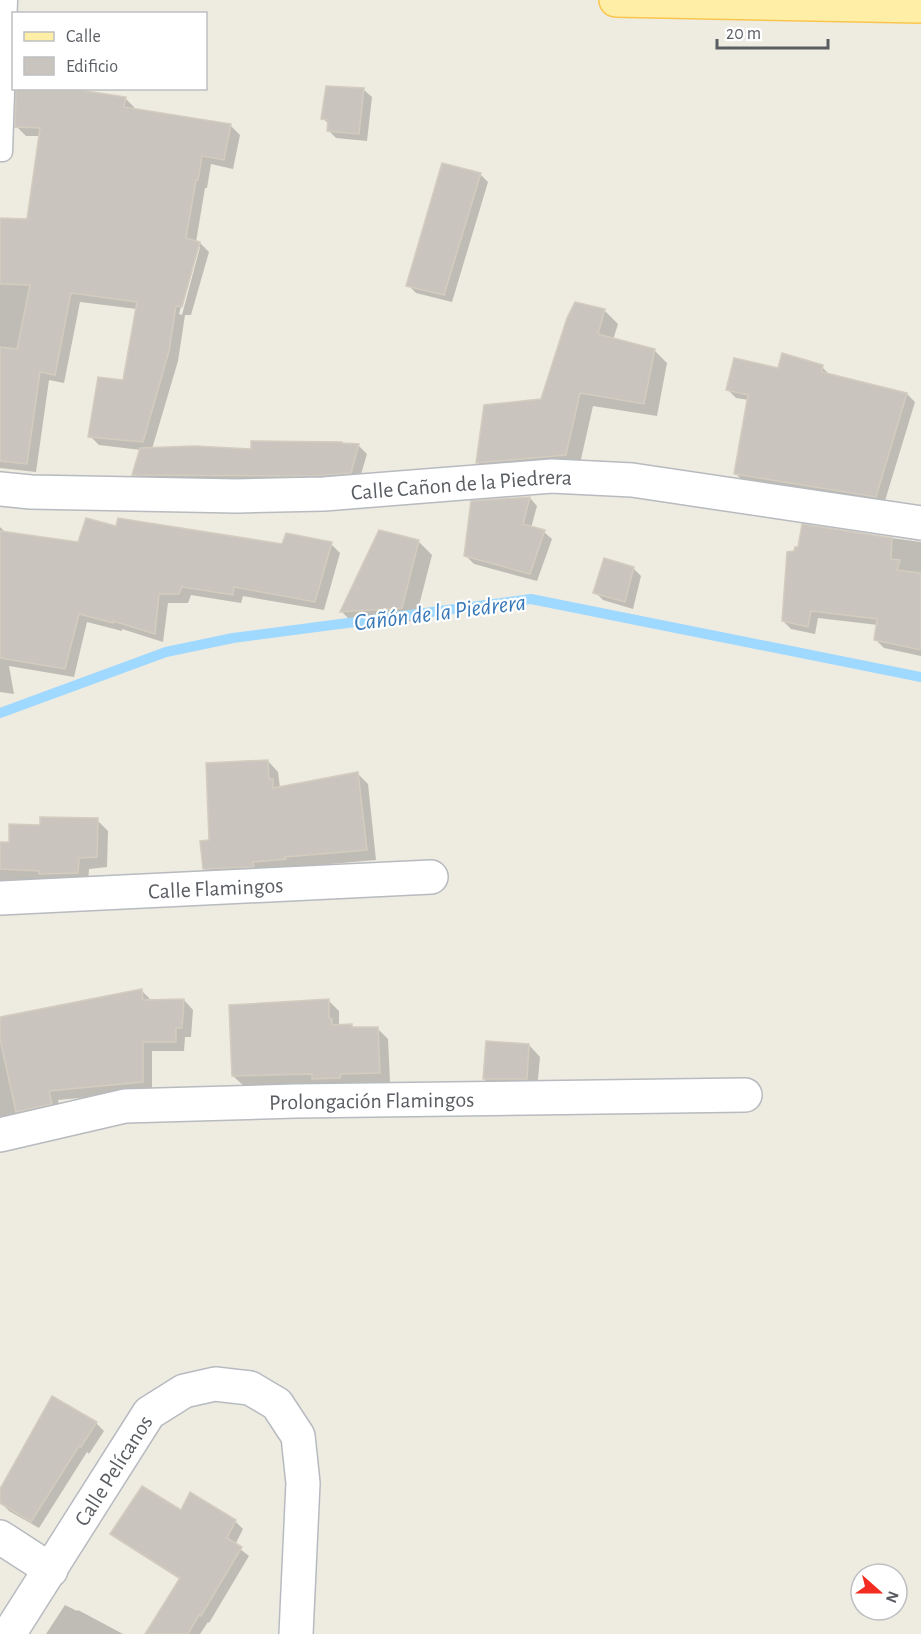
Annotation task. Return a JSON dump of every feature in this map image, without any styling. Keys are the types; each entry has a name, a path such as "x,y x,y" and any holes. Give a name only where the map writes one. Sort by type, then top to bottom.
{"main road":[{"path":"616,0 921,6"}],"street":[{"name":"Calle Cañon de la Piedrera","path":"0,489 31,492 237,496 324,494 552,476 632,480 921,523"},
{"name":"Calle Flamingos","path":"0,898 430,877"},
{"name":"Prolongación Flamingos","path":"0,1136 125,1106 745,1095"},
{"name":"Calle Pelícanos","path":"9,1634 150,1413 184,1391 215,1384 250,1388 277,1404 298,1436 303,1483 296,1634"},
{"path":"0,1537 51,1570"}],"lane":[{"path":"0,152 3,152 3,67 8,0"}],"building":[{"path":"326,86 364,88 359,134 327,131 328,120 321,119"},
{"path":"16,90 79,90 126,97 124,107 231,124 224,160 202,156 186,238 200,242 182,307 176,306 169,351 143,442 88,437 98,377 123,380 137,302 71,293 55,375 40,372 27,464 0,461 0,347 17,349 30,285 0,284 0,218 27,219 40,128 15,127"},
{"path":"442,163 481,173 444,295 406,286"},
{"path":"575,302 605,309 598,334 655,349 644,404 580,393 566,455 476,463 484,405 541,399 567,318"},
{"path":"782,353 823,365 822,372 907,393 876,497 734,474 748,395 726,390 734,358 778,368"},
{"path":"251,441 359,444 351,473 312,476 132,475 140,448 195,446 251,449"},
{"path":"530,497 523,524 545,530 530,574 464,556 471,501"},
{"path":"86,518 116,526 118,518 282,544 286,533 332,542 315,602 234,587 233,595 182,587 179,594 159,594 155,634 113,621 113,623 79,614 65,669 0,658 0,531 78,542"},
{"path":"802,524 892,538 891,559 900,560 897,570 921,573 921,650 874,640 877,619 811,611 808,627 782,621 787,552 794,551 795,547 798,547"},
{"path":"379,530 419,540 402,608 340,612"},
{"path":"604,558 634,567 625,602 593,593"},
{"path":"268,760 269,779 273,779 273,788 358,772 367,850 285,857 286,859 253,862 254,867 203,869 200,841 209,840 206,763"},
{"path":"40,817 98,818 97,857 79,858 78,873 39,874 39,871 0,869 0,842 9,842 9,824 40,825"},
{"path":"142,989 143,1000 184,999 182,1028 176,1028 176,1042 143,1042 143,1082 49,1091 52,1104 16,1112 0,1039 0,1017"},
{"path":"329,999 329,1018 332,1019 332,1025 352,1024 352,1027 378,1027 380,1073 341,1074 340,1078 312,1079 312,1074 232,1076 229,1005"},
{"path":"486,1041 529,1044 527,1079 483,1079"},
{"path":"52,1396 97,1422 81,1447 79,1446 31,1522 0,1503 0,1489"},
{"path":"142,1486 181,1510 190,1492 236,1520 227,1538 242,1547 188,1634 145,1634 180,1578 110,1534"}],"waterway":[{"name":"Cañón de la Piedrera","path":"0,713 166,652 233,638 531,599 921,677"}]}
